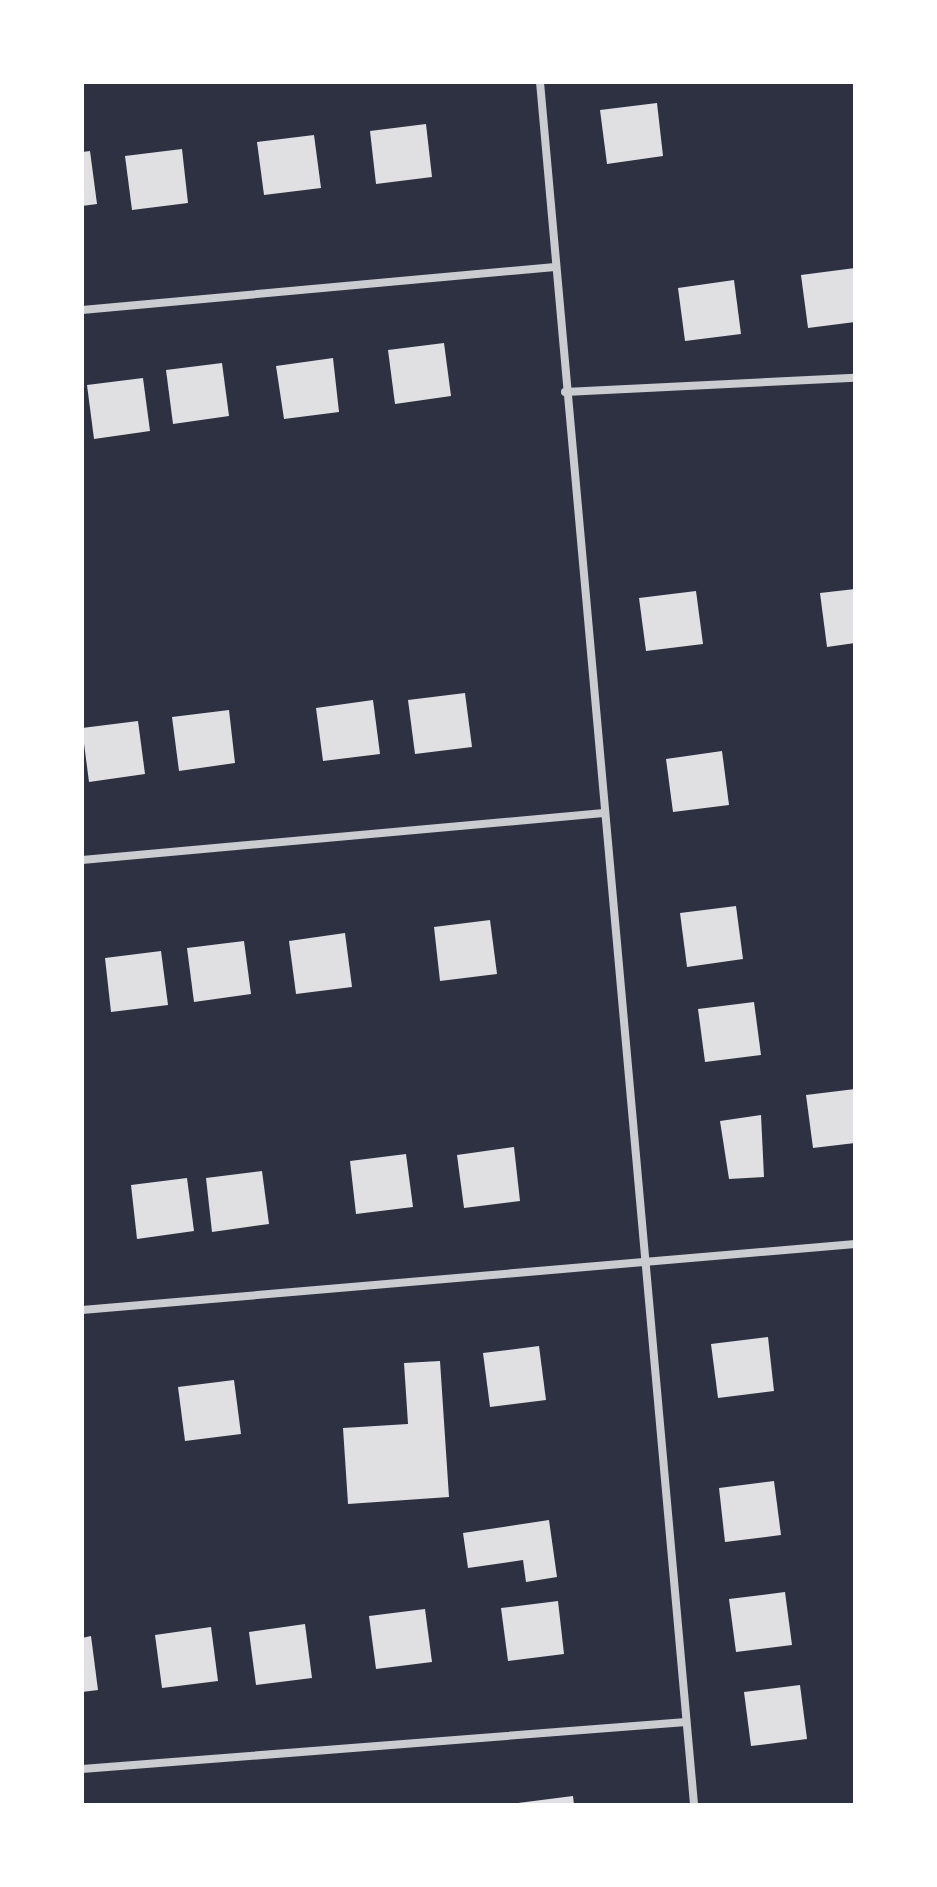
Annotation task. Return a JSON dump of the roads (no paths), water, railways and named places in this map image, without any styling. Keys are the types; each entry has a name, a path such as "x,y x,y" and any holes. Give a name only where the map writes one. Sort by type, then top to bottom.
{"street":[{"path":"540,82 565,392 694,1805"},
{"path":"82,310 555,267"},
{"path":"565,392 855,378"},
{"path":"82,860 604,813"},
{"path":"82,1310 855,1244"},
{"path":"82,1769 686,1722"}]}
